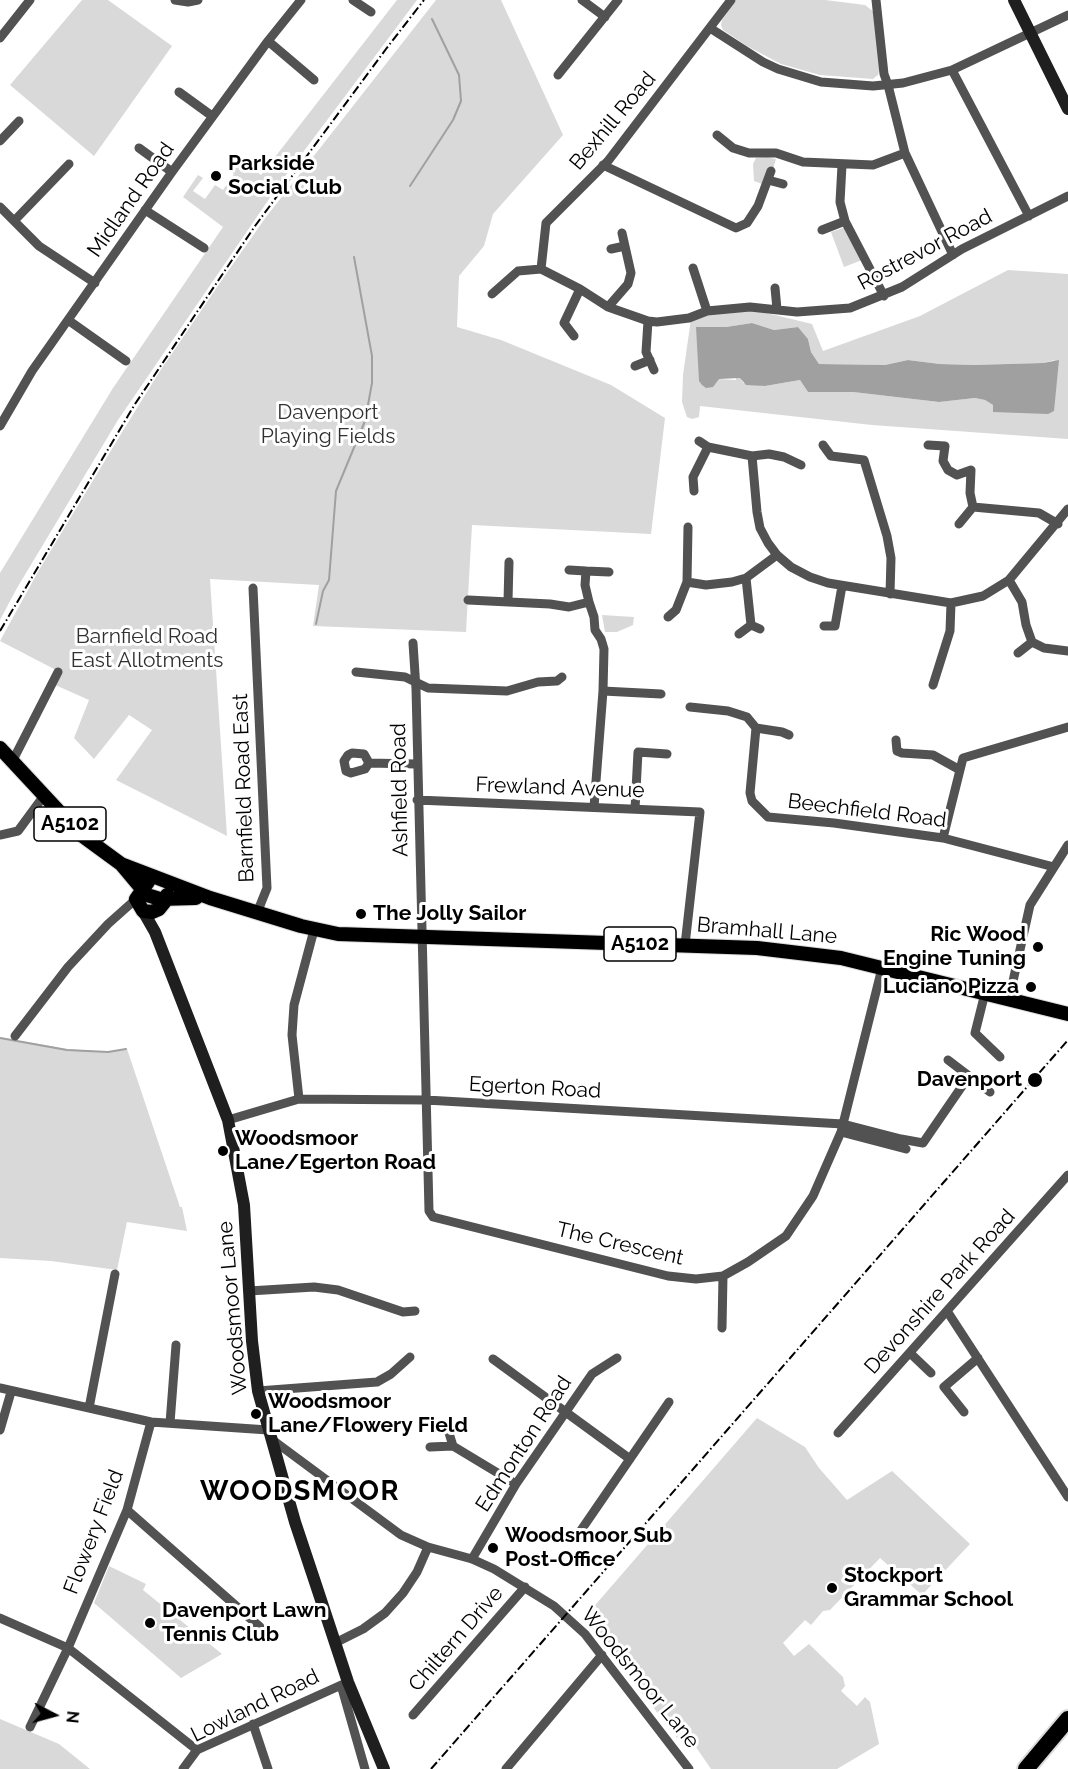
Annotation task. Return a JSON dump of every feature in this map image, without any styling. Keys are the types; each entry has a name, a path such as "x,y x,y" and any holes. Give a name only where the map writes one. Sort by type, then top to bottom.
{"highway":[{"path":"1026,1769 1068,1719"}],"main road":[{"name":"Bramhall Lane","path":"0,748 80,834 121,864 210,898 314,930 338,934 757,948 822,955 1068,1014"},
{"name":"Bramhall Lane","path":"121,864 141,900 152,912 163,904 210,898"},
{"path":"141,900 158,878 168,888 163,904"},
{"name":"Bramhall Lane","path":"141,900 153,898 163,904"}],"street":[{"path":"0,38 30,0"},
{"path":"175,0 188,2 198,0"},
{"name":"Midland Road","path":"0,426 32,370 212,116 301,0"},
{"path":"353,0 372,12"},
{"path":"582,0 605,17"},
{"path":"558,75 618,0"},
{"name":"Bexhill Road","path":"540,270 546,223 603,165 731,0"},
{"path":"876,0 884,75 905,153 953,255"},
{"path":"1014,0 1068,109"},
{"path":"710,28 763,62 797,75 821,82 851,86 888,85 952,70 1068,15"},
{"path":"268,42 314,80"},
{"path":"952,70 1029,216"},
{"path":"179,92 212,116"},
{"path":"0,141 20,121"},
{"path":"717,135 733,148 749,153 776,153 803,162 873,165 905,153"},
{"path":"138,148 172,172"},
{"path":"14,221 69,164"},
{"path":"603,165 736,228 747,223 758,206 770,175 783,184"},
{"path":"842,165 840,202 845,221 884,296"},
{"name":"Rostrevor Road","path":"540,270 580,289 608,307 648,321 688,318 707,311 750,307 797,312 850,308 902,287 953,255 1068,196"},
{"path":"0,207 39,246 95,283"},
{"path":"146,210 204,248"},
{"path":"822,230 845,221"},
{"path":"608,307 628,284 631,273 622,233"},
{"path":"611,249 625,246"},
{"path":"693,268 707,311"},
{"path":"492,294 518,271 540,270"},
{"path":"775,288 777,309"},
{"path":"574,336 564,323 580,289"},
{"path":"68,320 126,361"},
{"path":"648,321 646,352 654,370"},
{"path":"635,366 650,360"},
{"path":"699,441 708,447 752,456 769,454 784,457 801,465"},
{"path":"823,445 831,456 864,460 887,536 891,558 890,594"},
{"path":"928,445 945,446 943,461 948,470 957,475 971,470 970,493 973,507"},
{"path":"694,491 693,477 708,447"},
{"path":"752,456 760,528 777,555 791,567 810,577 842,586 951,603 983,596 1010,580 1068,509"},
{"path":"959,524 973,507"},
{"path":"973,507 1039,513 1058,524"},
{"path":"675,536 688,532 687,582 676,615"},
{"path":"687,582 706,585 746,578 777,555"},
{"path":"508,601 509,562"},
{"path":"569,570 609,572"},
{"path":"586,572 585,585 594,617 595,630 604,649 594,807"},
{"path":"746,578 751,625"},
{"path":"1010,580 1022,602 1032,642 1044,648 1068,651"},
{"path":"824,626 835,626 842,586"},
{"name":"Barnfield Road East","path":"253,588 267,888 257,913"},
{"path":"468,600 569,607 589,603"},
{"path":"933,685 950,631 951,603"},
{"path":"751,625 760,629"},
{"path":"739,634 751,625"},
{"path":"1018,653 1032,642"},
{"name":"Ashfield Road","path":"413,643 422,936"},
{"path":"12,762 58,672"},
{"path":"356,672 405,677 428,688 507,692 538,682 556,681 562,677"},
{"path":"603,691 661,694"},
{"path":"690,707 728,711 747,717 756,728 789,735"},
{"path":"943,838 963,758 1068,727"},
{"name":"Beechfield Road","path":"756,728 750,793 752,801 768,817 834,823 943,838 1054,867"},
{"path":"896,740 897,751 933,755 960,770"},
{"path":"635,809 638,752 667,754"},
{"path":"369,762 416,764"},
{"path":"0,835 18,831 43,796"},
{"name":"Frewland Avenue","path":"417,800 700,812 685,945"},
{"path":"1009,999 1030,905 1068,845"},
{"path":"15,1036 68,966 108,924 141,900"},
{"name":"Woodsmoor Lane","path":"141,900 228,1120 242,1186 252,1341 258,1391 271,1436 401,1535 428,1547 472,1560 525,1587 566,1616 602,1655 688,1769"},
{"path":"155,932 163,904"},
{"path":"299,1100 292,1035 294,1005 314,930"},
{"name":"The Crescent","path":"422,936 429,1211 434,1217 667,1275 696,1279 723,1276 786,1236 813,1196 842,1128 882,968"},
{"path":"985,993 975,1034 1000,1057"},
{"path":"948,1060 990,1092"},
{"path":"842,1128 923,1143 969,1076"},
{"name":"Egerton Road","path":"228,1120 299,1100 426,1100 842,1128"},
{"path":"842,1128 906,1149"},
{"name":"Devonshire Park Road","path":"838,1433 1068,1175"},
{"path":"89,1408 115,1274"},
{"path":"722,1328 723,1276"},
{"path":"249,1290 314,1287 338,1290 403,1312 416,1311"},
{"path":"947,1311 1068,1497"},
{"path":"170,1423 176,1345"},
{"path":"910,1353 938,1380 964,1412"},
{"path":"258,1391 377,1382 410,1357"},
{"name":"Edmonton Road","path":"472,1560 516,1484 592,1374 616,1358"},
{"path":"938,1380 978,1358"},
{"path":"494,1359 630,1459"},
{"path":"0,1389 151,1422 271,1436 295,1521 335,1642 365,1769"},
{"path":"0,1430 11,1392"},
{"path":"575,1539 669,1402"},
{"name":"Flowery Field","path":"30,1726 68,1648 127,1510 151,1422"},
{"path":"449,1433 453,1446"},
{"path":"430,1447 453,1446 516,1484"},
{"path":"127,1510 260,1627"},
{"path":"335,1642 363,1629 385,1613 403,1593 417,1572 428,1547"},
{"name":"Chiltern Drive","path":"413,1715 525,1587"},
{"path":"0,1618 68,1648 197,1750"},
{"path":"506,1769 602,1655"},
{"path":"345,1684 384,1769"},
{"name":"Lowland Road","path":"183,1769 197,1750 345,1684"},
{"path":"253,1724 268,1769"}],"green space":[{"path":"82,0 108,0 172,46 94,156 10,85"},
{"path":"397,0 417,0 280,183 118,420 0,620 0,573 113,388 223,227 183,197 198,175 203,178 193,191 205,199 215,185 223,190 234,174 227,169 236,157 261,175"},
{"name":"Davenport Playing Fields","path":"436,0 501,0 563,135 493,214 484,246 459,276 457,327 501,340 611,385 665,418 651,534 472,525 466,632 313,626 319,585 210,579 227,836 116,780 152,730 129,715 94,759 74,738 89,700 53,684 56,670 0,641 39,570 121,434 158,374 226,274 266,217"},
{"path":"736,0 825,0 865,5 874,12 880,68 878,75 873,79 820,75 781,64 723,30 722,20"},
{"path":"756,158 776,159 773,169 762,184 754,181 753,164"},
{"path":"846,227 862,260 844,267 831,232"},
{"path":"1008,270 1068,274 1068,439 872,425 700,406 699,417 692,419 687,417 682,402 683,375 691,319 703,314 750,309 812,324 823,351 920,316","holes":["752,323 774,330 798,327 808,339 811,352 819,364 885,365 908,360 972,365 1043,363 1055,360 993,412 993,405 975,398 939,402 853,392 808,392 800,380 765,386 743,383 741,370 744,369 744,364 741,355 736,356 736,380 719,379 726,327"]},
{"path":"602,615 634,617 633,625 617,632 605,632"},
{"path":"0,1037 67,1049 108,1052 127,1049 180,1207 182,1207 187,1231 127,1222 117,1270 51,1261 0,1258"},
{"path":"757,1418 805,1447 819,1468 847,1500 892,1471 970,1544 922,1595 880,1558 830,1610 823,1611 811,1625 805,1620 783,1643 794,1656 809,1644 843,1677 845,1686 841,1691 857,1706 865,1697 870,1702 879,1744 837,1769 711,1769 687,1734 677,1738 584,1618"},
{"name":"Davenport Lawn Tennis Club","path":"109,1566 146,1584 143,1590 222,1654 181,1678 94,1603"},
{"path":"0,1719 59,1744 90,1769 0,1769"}],"shaded area":[{"path":"752,323 774,330 798,327 808,339 811,352 819,364 885,365 908,360 973,365 1043,363 1059,360 1054,411 1048,414 993,412 993,405 975,398 939,402 853,392 808,392 800,380 765,386 746,385 740,378 719,379 713,387 706,388 702,385 699,381 696,327 726,327"}],"waterway":[{"path":"410,186 453,120 461,101 459,75 432,19"},
{"path":"316,624 323,591 329,580 336,491 365,421 372,383 372,356 354,257"},
{"path":"0,1038 67,1050 108,1052 126,1049"}],"railway":[{"path":"0,631 135,404 255,226 424,0"},
{"path":"431,1769 1068,1040"}],"place":[{"name":"Parkside Social Club","path":"216,176"},
{"name":"The Jolly Sailor","path":"361,914"},
{"name":"Ric Wood Engine Tuning","path":"1038,947"},
{"name":"Luciano Pizza","path":"1031,987"},
{"name":"Davenport","path":"1035,1080"},
{"name":"Woodsmoor Lane/Egerton Road","path":"223,1151"},
{"name":"Woodsmoor Lane/Flowery Field","path":"256,1414"},
{"name":"Woodsmoor Sub Post-Office","path":"493,1548"},
{"name":"Stockport Grammar School","path":"832,1588"},
{"name":"Davenport Lawn Tennis Club","path":"150,1623"}],"district":[{"name":"WOODSMOOR","path":"300,1492"}],"park label":[{"name":"Barnfield Road East Allotments","path":"147,649"}]}
